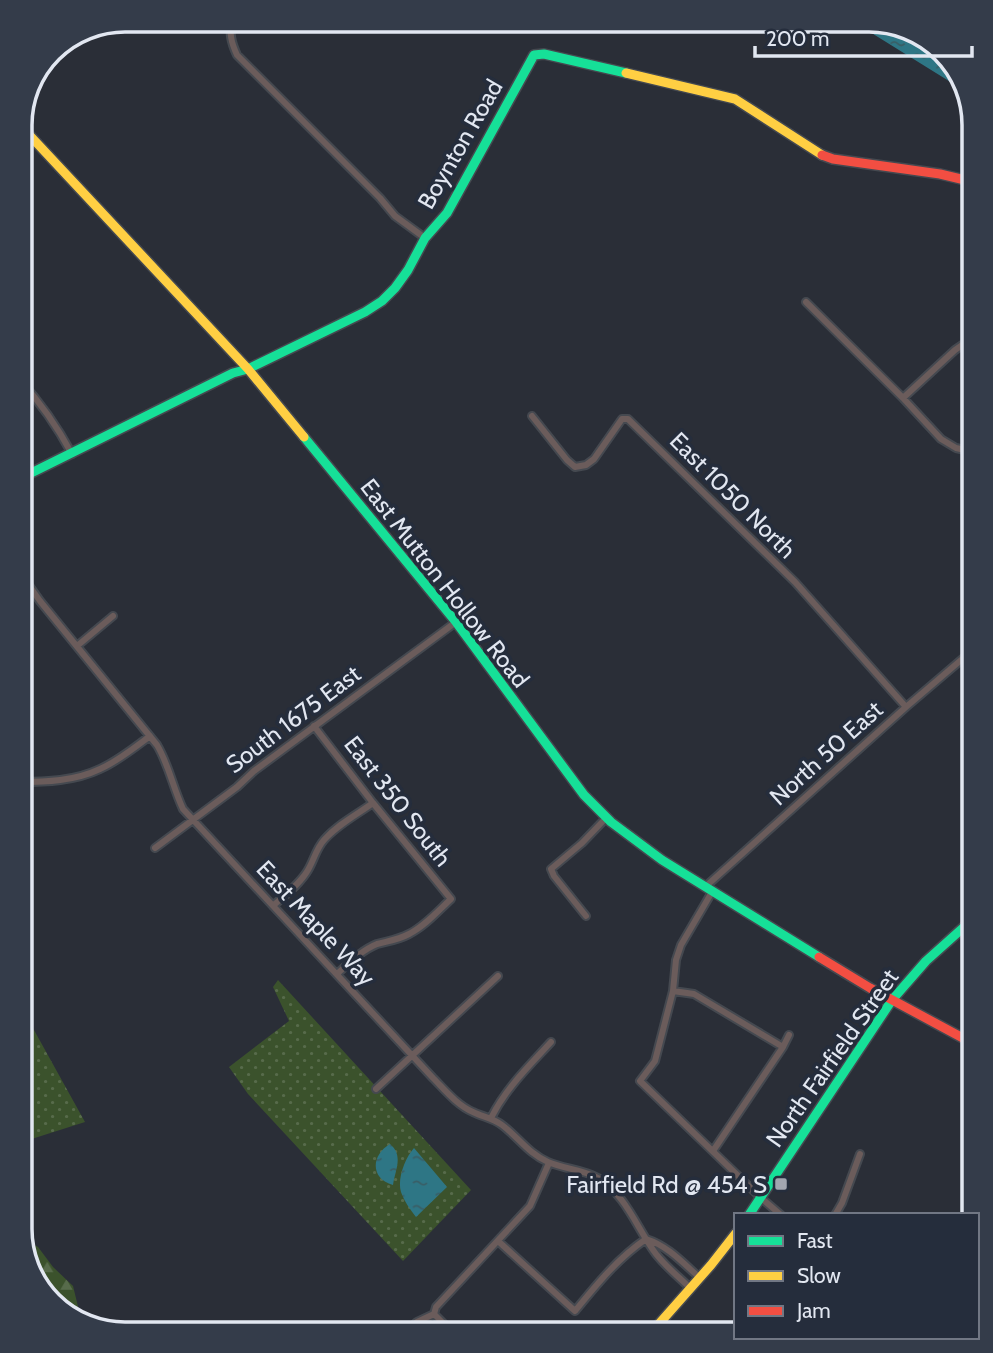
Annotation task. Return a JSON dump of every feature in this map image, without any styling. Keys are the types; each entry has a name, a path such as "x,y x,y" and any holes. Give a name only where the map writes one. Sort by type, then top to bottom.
{"street":[{"path":"230,31 231,43 237,55 395,216 425,238"},
{"name":"Boynton Road","path":"32,473 233,373 248,369 365,312 382,301 408,270 425,238 447,213 534,55 626,72 735,99 820,155 833,159 962,179"},
{"name":"East Mutton Hollow Road","path":"32,139 248,369 456,622 584,795 606,818 708,890 892,1000 962,1038"},
{"path":"806,302 941,439 962,449"},
{"path":"903,398 962,345"},
{"path":"32,392 72,454"},
{"name":"East 1050 North","path":"532,416 575,467 586,465 594,459 622,419 628,419 795,582 906,707"},
{"name":"East Maple Way","path":"32,589 164,756 183,809 455,1100 503,1126 537,1157 549,1163 579,1169 599,1178 624,1201 646,1239 664,1263 690,1288"},
{"path":"77,646 113,616"},
{"name":"South 1675 East","path":"155,848 456,622"},
{"name":"North 50 East","path":"713,1151 640,1081 655,1061 673,991 676,960 708,890 906,707 962,659"},
{"name":"East 350 South","path":"314,726 452,899 421,927 395,940 376,945 360,954 337,974"},
{"path":"31,782 75,778 99,769 150,736"},
{"path":"273,905 297,884 308,870 324,839 373,803"},
{"path":"586,916 551,869 582,844 606,818"},
{"name":"North Fairfield Street","path":"750,1213 892,1000 926,961 962,929"},
{"path":"376,1089 498,976"},
{"path":"673,991 694,994 783,1047"},
{"path":"779,1213 713,1151 789,1035"},
{"path":"491,1118 512,1084 551,1042"},
{"path":"836,1213 860,1154"},
{"path":"418,1321 434,1314 436,1307 530,1206 549,1163"},
{"path":"661,1322 734,1236"},
{"path":"498,1241 575,1311 618,1262 646,1239"},
{"name":"East Maple Way","path":"646,1239 659,1243 700,1278"},
{"path":"434,1314 441,1321"}],"green space":[{"path":"278,980 471,1190 403,1261 248,1094 229,1067 289,1021 273,987"},
{"path":"31,1025 85,1122 31,1139"},
{"path":"33,1244 38,1247 53,1267 73,1286 79,1309 51,1285 39,1264"}],"water":[{"path":"870,32 893,35 915,44 934,59 951,82"},
{"path":"390,1144 398,1158 393,1185 380,1178 376,1166 379,1154"},
{"path":"414,1148 447,1187 416,1217 404,1199 400,1187 403,1169"}],"traffic: fast":[{"path":"32,473 233,373 248,369 365,312 382,301 408,270 425,238 447,213 534,55 544,54 626,73"},
{"path":"304,437 456,622 584,795 611,822 662,860 819,957"},
{"path":"750,1213 892,1000 926,961 962,929"}],"traffic: slow":[{"path":"626,73 735,99 822,155"},
{"path":"32,138 248,369 304,437"},
{"path":"661,1322 734,1236"}],"traffic: jam":[{"path":"822,155 962,179"},
{"path":"819,957 962,1038"}],"place":[{"name":"Fairfield Rd @ 454 S","path":"781,1184"}]}
